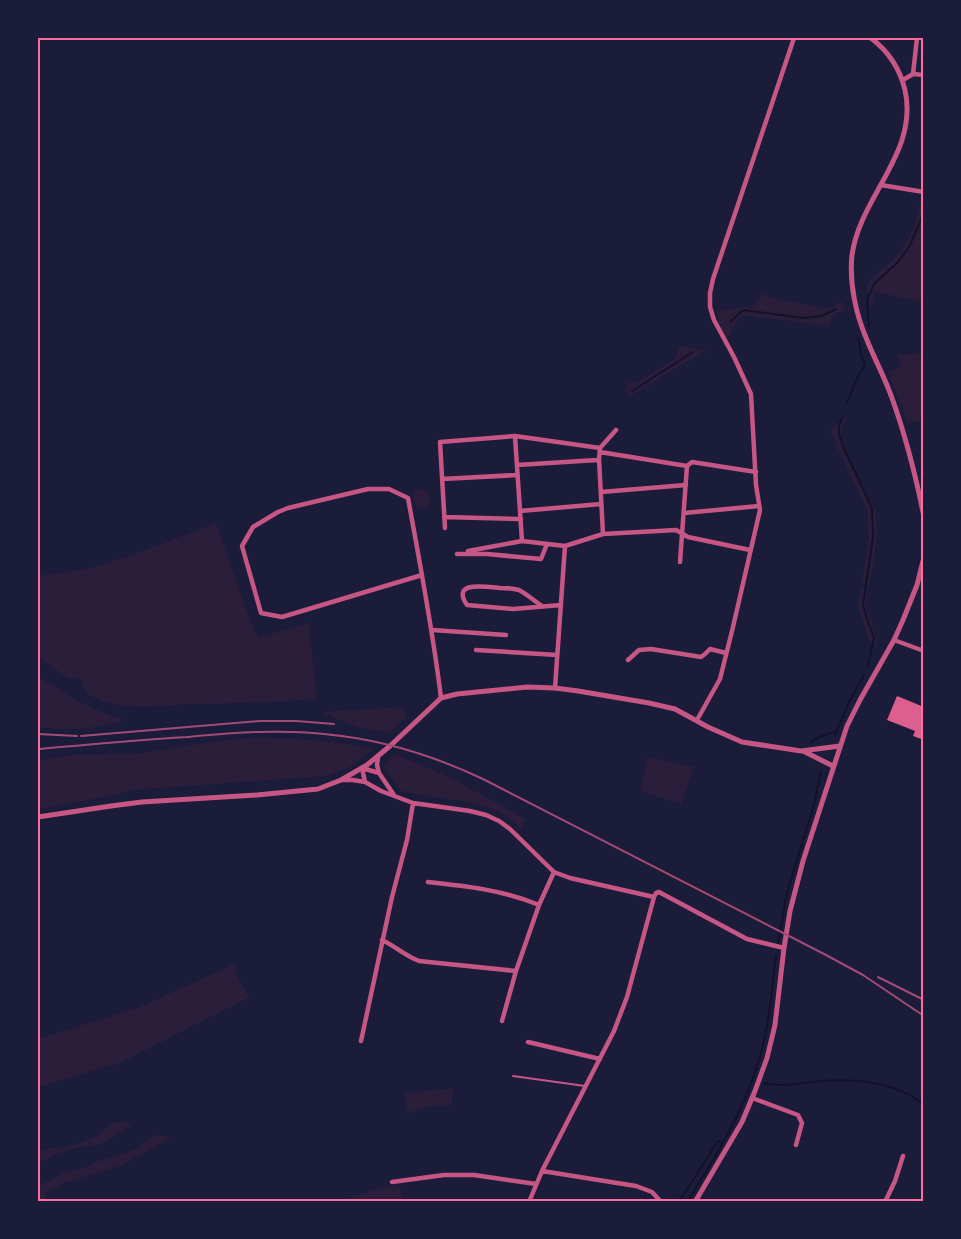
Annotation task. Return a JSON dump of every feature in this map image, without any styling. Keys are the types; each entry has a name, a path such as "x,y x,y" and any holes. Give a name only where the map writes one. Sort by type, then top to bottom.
{"street":[{"path":"697,720 720,679 760,510 751,394 714,320 710,307 710,293 794,38"},
{"path":"872,38 888,54 903,80 907,98 907,117 899,151 862,221 855,241 852,255 852,277 861,325 892,397 916,479 924,517"},
{"path":"913,74 917,38"},
{"path":"903,80 913,74 924,75"},
{"path":"881,185 922,192"},
{"path":"603,534 600,450 616,430"},
{"path":"445,528 440,442 514,436 687,466"},
{"path":"514,436 522,541"},
{"path":"517,465 599,459"},
{"path":"680,562 687,466 692,462 756,472"},
{"path":"442,479 518,475"},
{"path":"916,479 924,479"},
{"path":"601,492 686,485"},
{"path":"422,575 282,617 261,613 242,546 252,527 278,512 368,489 389,489 408,498 422,575 432,630 441,698"},
{"path":"520,511 602,504"},
{"path":"684,513 759,506"},
{"path":"444,517 521,519"},
{"path":"547,544 541,559 457,554 522,541 565,546 603,534 676,530 688,537 750,550"},
{"path":"555,688 565,546"},
{"path":"695,1202 742,1122 767,1058 775,1025 790,911 803,861 840,746 860,700 894,640 912,600 924,557"},
{"path":"542,606 518,590 470,586 464,593 466,605 513,609 561,605"},
{"path":"432,630 506,635"},
{"path":"894,640 924,651"},
{"path":"628,660 639,650 651,649 701,657 710,649 726,653"},
{"path":"476,650 557,655"},
{"path":"38,817 142,802 318,789 341,780 378,757 441,698 457,694 527,687 555,688 675,709 742,742 801,751 840,746"},
{"path":"801,751 833,766"},
{"path":"378,757 379,772 394,795"},
{"path":"362,768 379,772"},
{"path":"362,768 365,782"},
{"path":"341,780 365,782 381,791 413,803 470,811 495,819 510,829 554,872 570,879 654,897"},
{"path":"361,1041 413,803"},
{"path":"502,1021 538,905 554,872"},
{"path":"428,882 491,889 538,905"},
{"path":"529,1202 542,1171 614,1031 627,997 656,893 659,892 747,939 784,948"},
{"path":"382,940 408,957 419,961 516,970"},
{"path":"528,1042 600,1059"},
{"path":"752,1098 798,1115 802,1122 796,1145"},
{"path":"885,1202 903,1156"},
{"path":"542,1171 636,1186 652,1192 661,1202"},
{"path":"392,1182 444,1175 474,1175 536,1184"}],"lane":[{"path":"513,1076 585,1086"}],"shaded area":[{"path":"921,199 924,199 923,302 875,292 870,311 867,285 903,248 914,225"},
{"path":"762,294 780,300 830,309 842,301 845,310 834,314 828,326 742,315 726,341 716,311 752,308"},
{"path":"680,346 709,353 703,352 630,396 626,389 628,382 636,383 675,359"},
{"path":"923,353 923,420 908,423 888,372 901,368 898,355"},
{"path":"849,415 841,428 844,446 874,507 876,517 876,546 869,586 862,583 869,538 867,510 830,430"},
{"path":"422,488 428,493 430,506 421,510 416,507 412,493"},
{"path":"216,523 254,631 259,638 307,623 309,626 317,699 125,706 99,700 88,694 80,678 68,678 38,657 38,576 92,568"},
{"path":"861,587 868,590 866,608 876,637 876,646 868,640 858,608"},
{"path":"38,676 91,707 126,720 82,728 38,727"},
{"path":"403,707 406,717 389,733 357,727 321,712"},
{"path":"246,738 320,741 372,750 352,766 326,776 133,790 38,809 38,760 74,755 142,753"},
{"path":"394,754 447,776 526,819 521,830 506,816 488,807 401,791 383,767"},
{"path":"648,757 694,767 681,804 640,791"},
{"path":"234,964 239,981 250,997 120,1063 38,1087 38,1039 140,1007"},
{"path":"453,1088 452,1105 426,1107 407,1113 405,1093"},
{"path":"124,1121 132,1126 100,1144 56,1154 40,1162 38,1166 38,1152 71,1146 95,1137 112,1123"},
{"path":"154,1135 171,1137 120,1166 67,1182 45,1193 47,1201 38,1201 38,1187 64,1172 81,1169 137,1149"},
{"path":"399,1185 404,1201 341,1201 373,1190"}],"building":[{"path":"897,696 924,707 924,740 913,736 915,731 887,720"}],"waterway":[{"path":"869,327 867,300 874,284 898,262 909,247 924,213"},
{"path":"730,322 743,310 804,318 822,316 836,309"},
{"path":"847,403 865,365 858,337"},
{"path":"632,391 693,352"},
{"path":"842,419 839,434 844,449 872,508 873,537 863,605 874,637 868,666"},
{"path":"835,736 849,702 864,675"},
{"path":"810,743 819,737 837,731"},
{"path":"778,943 787,893 814,805 821,771"},
{"path":"687,1202 727,1135 752,1082 762,1050 776,955"},
{"path":"764,1083 782,1085 823,1081 861,1081 897,1089 924,1105"},
{"path":"679,1202 718,1141 723,1143"}],"railway":[{"path":"81,736 260,721 334,724"},
{"path":"38,749 273,732 345,736 407,750 447,763 485,780 826,955 863,975 924,1016"},
{"path":"38,734 77,736"},
{"path":"878,977 924,1000"}]}
